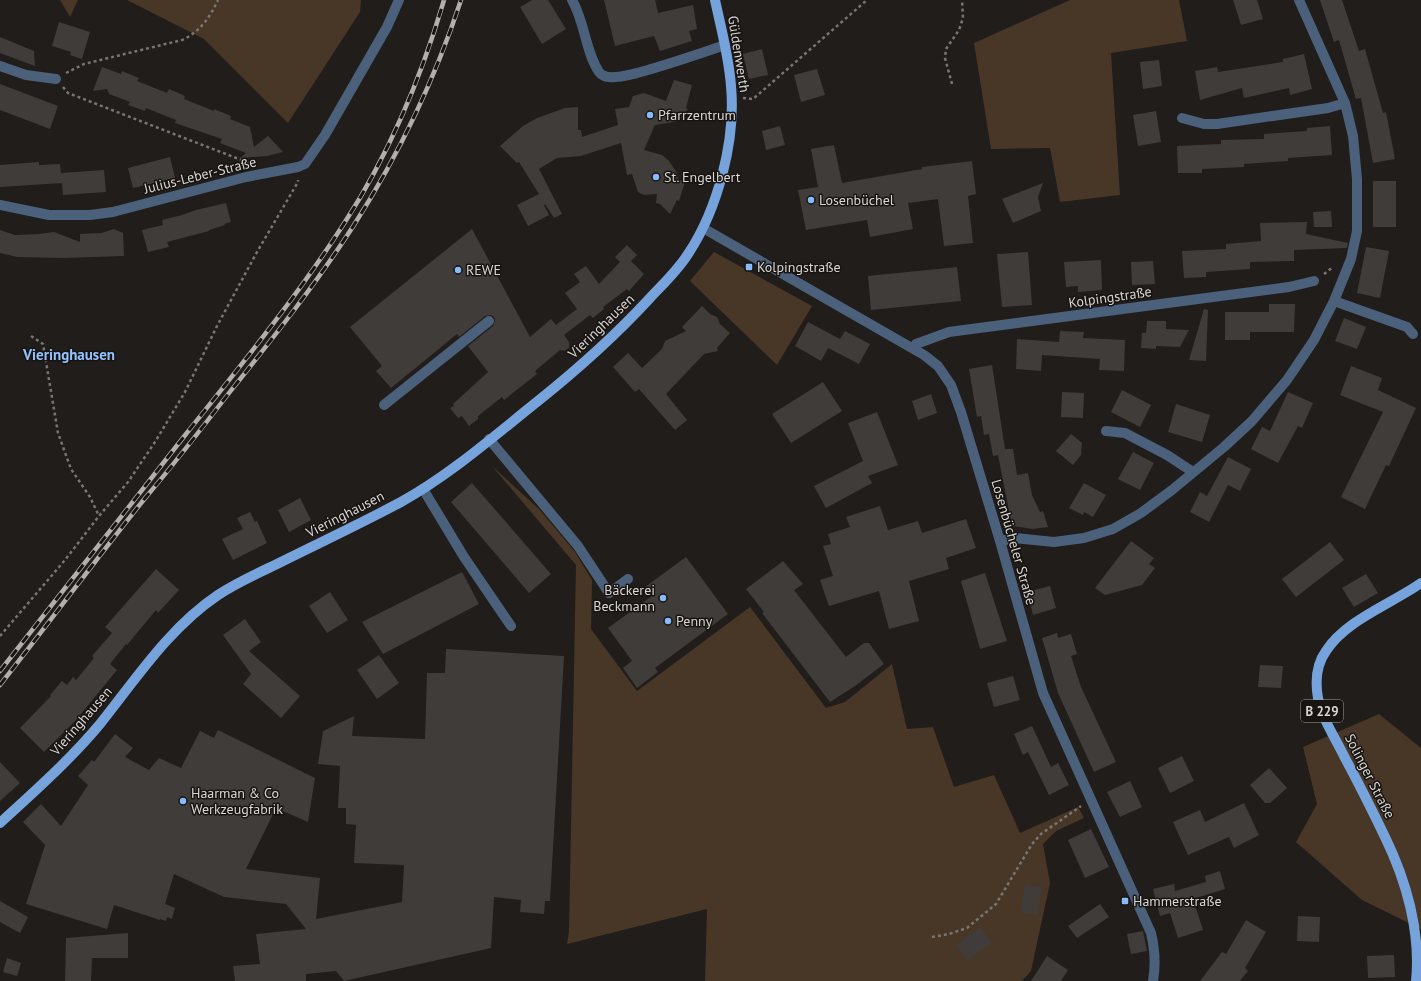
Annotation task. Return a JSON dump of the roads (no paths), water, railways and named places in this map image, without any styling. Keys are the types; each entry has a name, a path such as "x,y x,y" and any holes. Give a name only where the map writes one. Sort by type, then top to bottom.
{"main road":[{"name":"Güldenwerth","path":"703,228 722,177 730,138 732,97 731,85 725,45 715,0"},
{"name":"Vieringhausen","path":"0,823 70,757 99,725 152,658 175,632 199,610 239,582 354,527 423,489 489,439 582,364 621,329 665,282 687,255 703,228"},
{"name":"Solinger Straße","path":"1416,981 1421,959 1421,943 1417,914 1411,895 1402,872 1374,813 1321,709 1316,682 1319,664 1325,652 1331,643 1342,632 1421,583"}],"street":[{"name":"Julius-Leber-Straße","path":"0,205 48,215 90,215 112,212 246,177 298,167 305,164 325,136 387,27 399,0"},
{"path":"572,0 577,9 591,56 596,67 600,74 608,77 617,77 658,68 725,45"},
{"path":"1000,541 1015,538 1054,542 1084,538 1113,529 1141,513 1172,490 1224,447 1252,421 1287,380 1314,340 1334,301 1351,259 1357,225 1357,179 1353,136 1345,103 1299,0"},
{"path":"0,66 26,76 56,79"},
{"path":"1182,118 1204,124 1217,124 1328,108 1345,103"},
{"name":"Losenbücheler Straße","path":"703,228 914,349 938,366 952,385 1000,541 1043,693 1151,933 1155,952 1153,981"},
{"name":"Kolpingstraße","path":"914,349 916,344 949,332 1289,287 1314,281"},
{"path":"1334,301 1407,327 1413,334"},
{"path":"384,405 489,321"},
{"path":"1106,431 1125,433 1167,455 1193,472"},
{"path":"489,439 578,546 609,593 628,579"},
{"path":"423,489 464,556 511,626"}],"railway":[{"path":"0,671 268,330 327,250 361,196 390,142 414,87 444,0"},
{"path":"0,685 127,520 278,331 340,247 386,172 414,116 440,59 461,0"}],"place":[{"name":"Pfarrzentrum","path":"650,115"},
{"name":"St. Engelbert","path":"656,177"},
{"name":"Losenbüchel","path":"811,200"},
{"name":"Kolpingstraße","path":"749,267"},
{"name":"REWE","path":"458,270"},
{"name":"Bäckerei Beckmann","path":"663,598"},
{"name":"Penny","path":"668,621"},
{"name":"Haarman & Co Werkzeugfabrik","path":"183,801"},
{"name":"Hammerstraße","path":"1125,901"}],"district":[{"name":"Vieringhausen","path":"69,354"}]}
